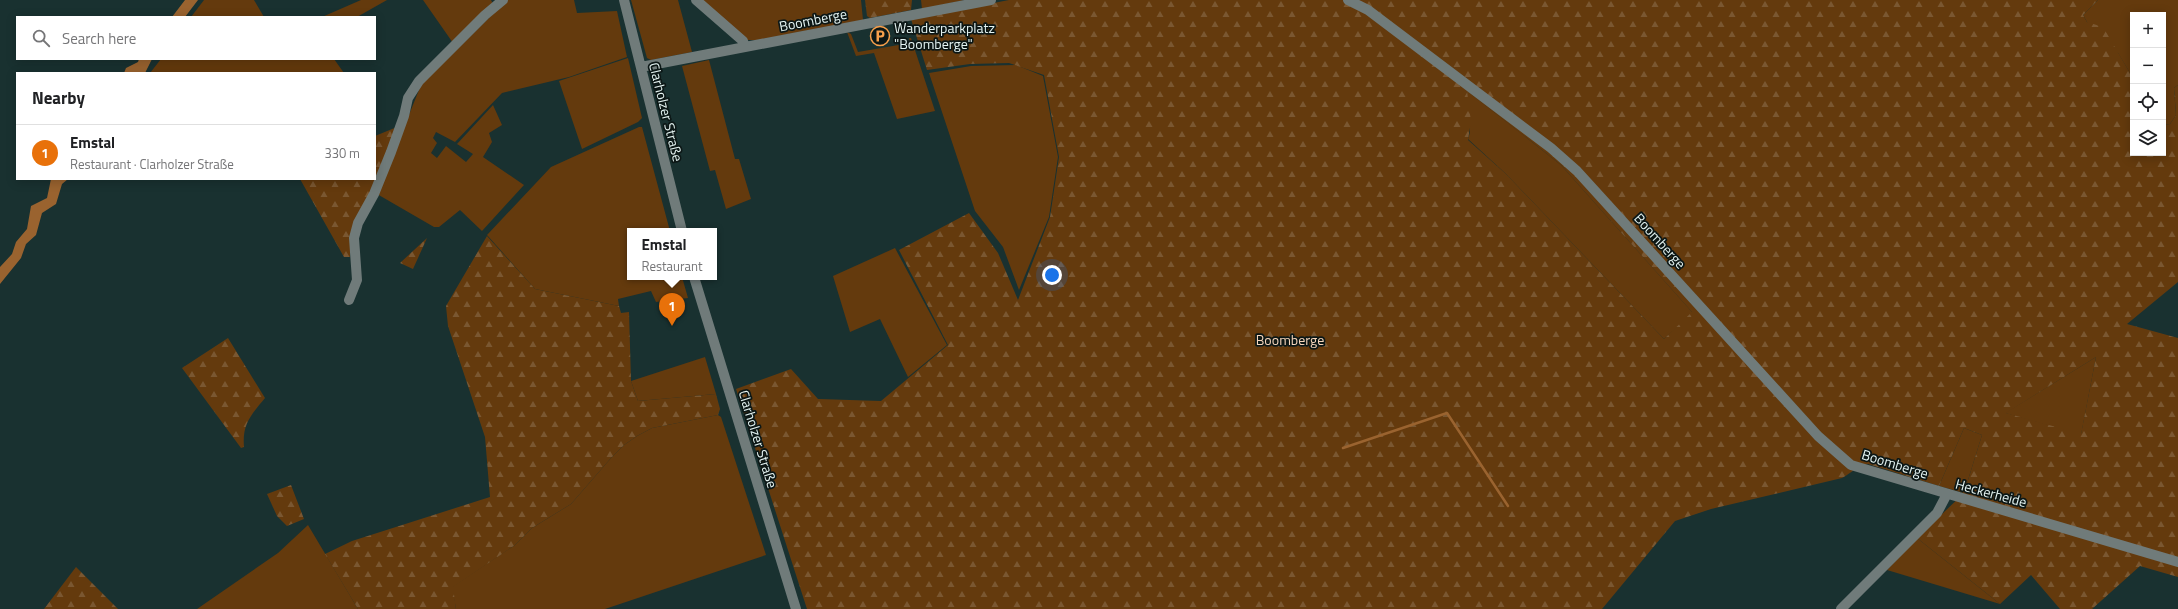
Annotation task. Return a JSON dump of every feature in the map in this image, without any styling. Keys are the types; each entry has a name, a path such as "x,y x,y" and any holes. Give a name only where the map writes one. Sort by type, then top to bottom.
{"street":[{"path":"349,300 357,280 354,238 358,223 374,194 391,152 404,116 408,98 419,81 485,15 503,0"},
{"name":"Clarholzer Straße","path":"624,0 681,228"},
{"path":"696,0 743,41 745,47"},
{"name":"Boomberge","path":"641,68 991,0"},
{"name":"Boomberge","path":"1348,0 1368,10 1551,148 1577,171 1818,436 1844,460 1851,465 1947,494"},
{"name":"Clarholzer Straße","path":"695,280 796,609"},
{"name":"Heckerheide","path":"1841,609 1937,513 1947,494 2178,562"}],"green space":[{"path":"204,0 254,0 263,16 192,16"},
{"path":"361,0 387,0 359,16 324,16"},
{"path":"423,0 491,0 493,4 453,43"},
{"path":"507,0 574,0 577,13 617,11 627,57 569,77 502,93 455,142 436,132 433,138 437,143 431,153 437,158 446,146 466,162 473,154 457,144 493,105 502,125 489,133 492,142 483,157 524,185 482,231 460,210 439,227 434,227 377,194 421,85"},
{"path":"631,0 678,0 692,52 651,60 647,58"},
{"path":"701,0 861,0 863,20 758,40 746,40"},
{"path":"865,0 912,0 911,10 870,18 867,16"},
{"path":"921,0 965,0 922,9"},
{"name":"Boomberge","path":"1009,0 2098,0 2083,15 2087,22 2103,27 2130,73 2130,156 2166,156 2166,125 2170,124 2176,115 2174,88 2178,85 2178,282 2127,324 2178,338 2178,577 2140,566 2092,609 2060,609 2031,575 2000,604 1917,538 1964,493 1982,435 1964,428 1939,486 1868,464 1858,468 1842,478 1711,509 1675,521 1602,609 807,609 736,389 791,369 818,399 881,401 948,345 899,250 969,213 998,253 1018,300 1050,217 1059,157 1044,75 1009,63 970,64 927,70 911,19","holes":["1467,91 1561,165 1692,312 1664,339 1506,174 1468,140 1471,121","2096,357 2081,434 2006,413"]},
{"path":"2098,0 2178,0 2178,85 2174,88 2176,115 2170,124 2166,125 2166,12 2130,12 2130,73 2118,53 2087,22 2083,15"},
{"path":"847,32 851,34 858,52 910,43 909,38 911,38 935,111 897,119 874,53 856,56"},
{"path":"628,58 642,118 638,122 582,149 559,81"},
{"path":"160,60 335,60 343,72 151,72"},
{"path":"709,60 735,159 739,159 751,199 726,209 715,170 710,171 682,66"},
{"path":"1016,65 1043,76 1058,157 1049,217 1019,290 1003,247 975,211 929,73 971,66"},
{"path":"1466,90 1561,165 1693,313 1664,339 1506,174 1468,139 1470,132"},
{"path":"397,127 350,250 350,257 344,257 301,180 376,180 376,136"},
{"path":"639,127 642,127 669,228 627,228 627,280 683,280 688,298 656,302 651,291 618,299 619,306 535,289 487,235 551,167"},
{"path":"487,236 535,289 619,306 621,313 629,312 631,381 638,401 716,394 720,409 718,415 652,428 624,445 571,504 532,528 515,545 453,587 456,609 358,609 325,554 352,541 490,497 485,437 448,326 446,306"},
{"path":"427,238 413,269 400,263"},
{"path":"895,248 947,345 908,377 880,319 850,332 833,276"},
{"path":"228,338 265,398 248,420 244,432 244,447 241,448 182,368"},
{"path":"705,357 716,394 638,401 631,381"},
{"path":"2096,357 2081,435 2005,413"},
{"path":"718,415 721,417 766,555 605,609 456,609 452,587 515,545 532,528 571,504 624,445 652,428"},
{"path":"1964,428 1982,435 1964,493 1939,486"},
{"path":"291,485 304,519 287,526 277,516 267,494"},
{"path":"308,525 358,609 197,609 278,553"},
{"path":"1917,538 2000,604 1887,570"},
{"path":"76,567 118,609 44,609"}],"shaded area":[{"path":"185,0 198,0 186,16 173,16"},
{"path":"139,60 152,60 146,72 124,72 126,68 138,62"},
{"path":"51,180 67,180 62,184 56,204 42,213 36,235 26,244 21,258 0,284 0,267 12,254 16,242 27,229 31,206 47,198"}],"waterway":[{"path":"1343,448 1447,413 1508,506"}],"place":[{"name":"Wanderparkplatz \"Boomberge\"","path":"880,36"},
{"name":"Emstal","path":"672,326"}]}
